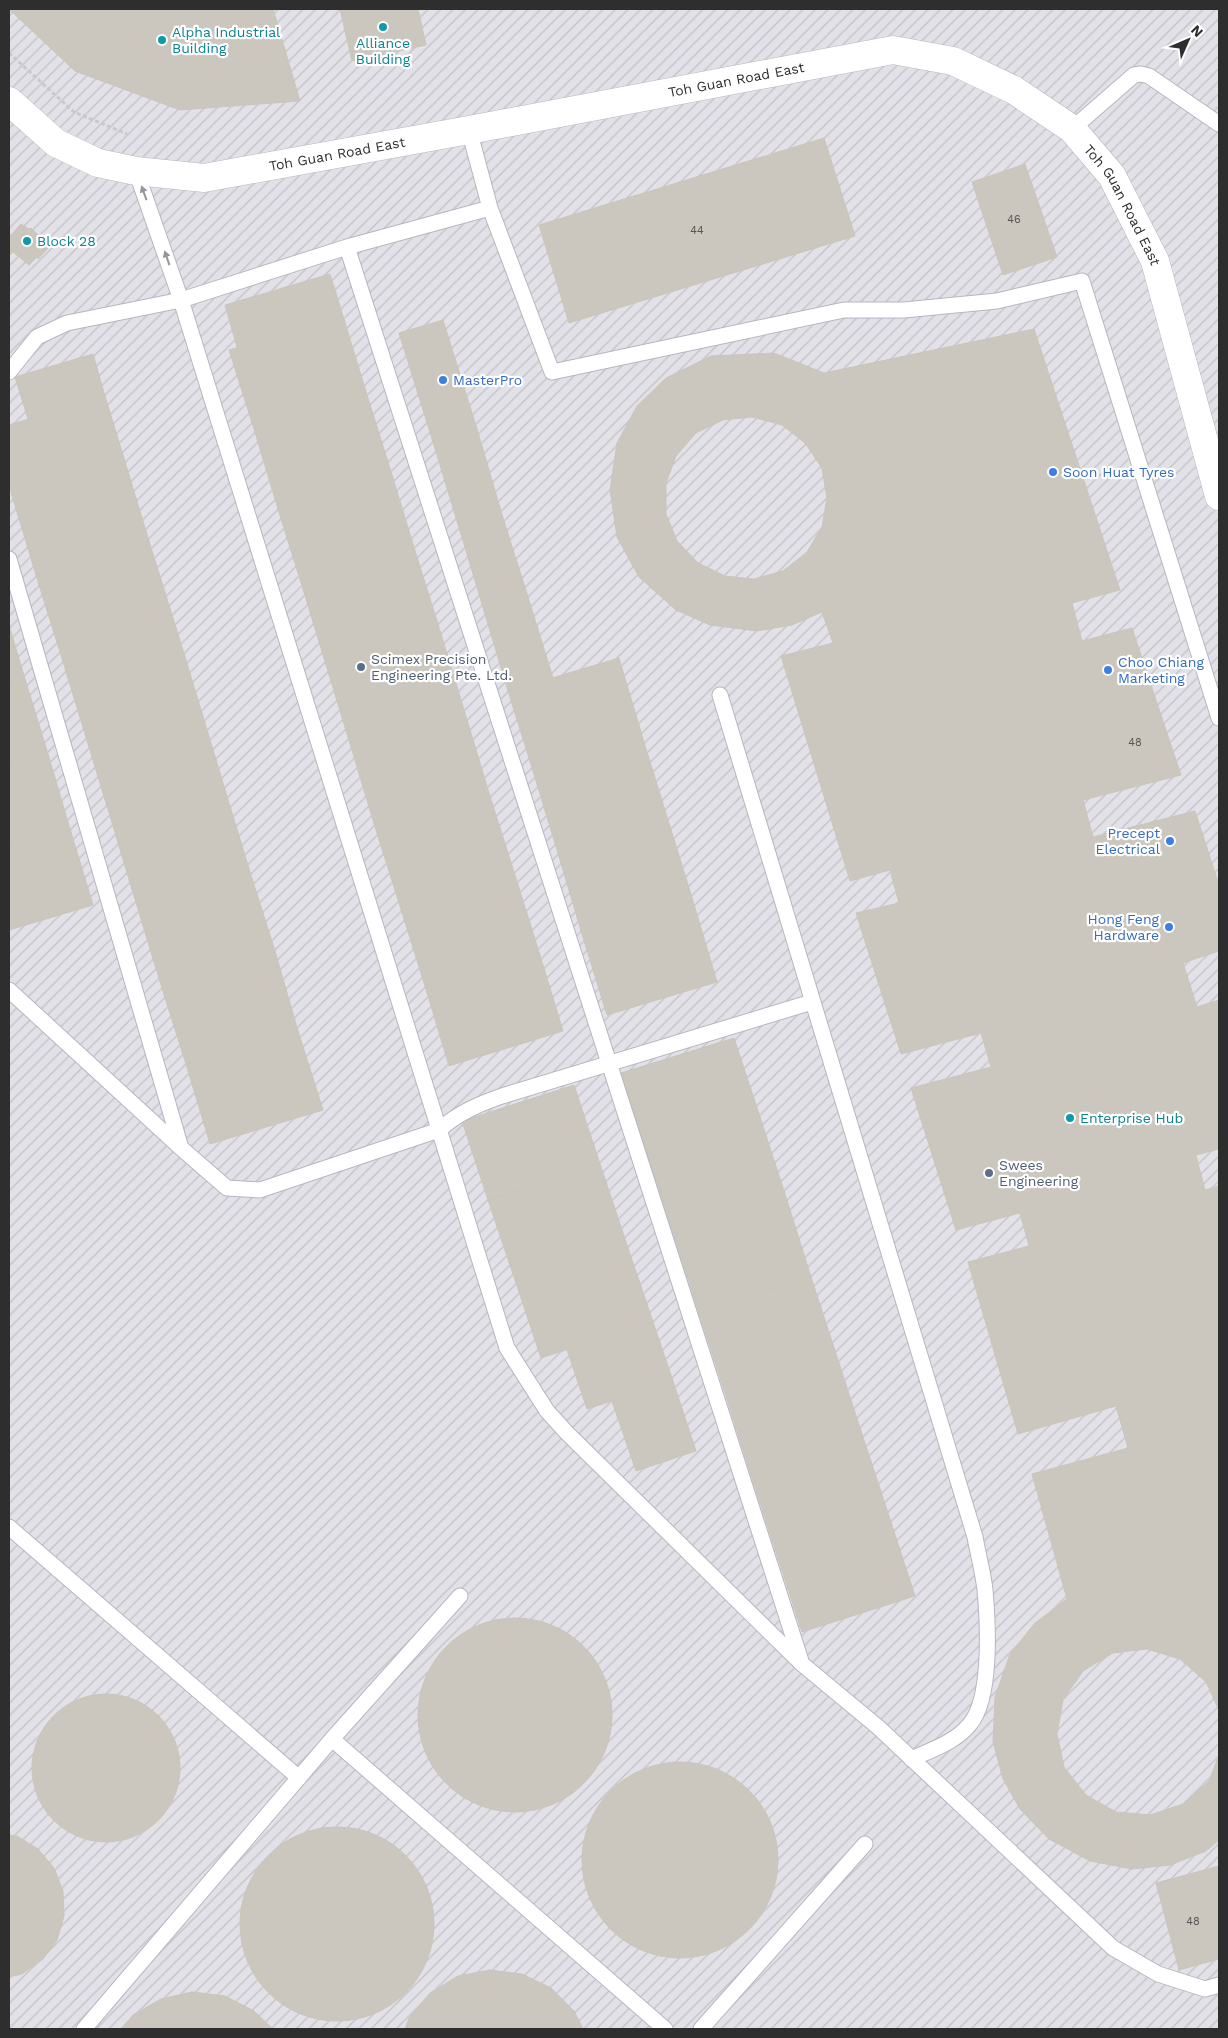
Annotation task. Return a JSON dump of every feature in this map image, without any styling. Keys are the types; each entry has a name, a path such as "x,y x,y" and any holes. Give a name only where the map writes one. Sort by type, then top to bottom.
{"street":[{"name":"Toh Guan Road East","path":"9,101 56,143 98,163 136,171 204,178 893,50 952,61 1014,90 1072,129 1112,176 1155,261 1219,496"}],"lane":[{"path":"1072,129 1134,75 1141,74 1149,76 1219,124"},
{"path":"469,130 490,208 552,372 844,310 904,310 997,301 1082,281 1219,718"},
{"path":"136,171 181,300 507,1348 548,1411 567,1433 802,1664 878,1727 1114,1948 1158,1974 1205,1989 1219,1986"},
{"path":"9,372 37,337 67,323 181,300 347,247 490,208"},
{"path":"347,247 802,1664"},
{"path":"9,559 181,1148"},
{"path":"720,695 975,1537 985,1589 985,1687 980,1708 970,1724 959,1734 911,1759"},
{"path":"9,990 227,1188 260,1190 440,1130 453,1118 483,1103 812,1002"},
{"path":"9,1527 299,1778"},
{"path":"84,2029 332,1739 460,1596"},
{"path":"332,1739 665,2029"},
{"path":"701,2029 865,1844"}],"shaded area":[{"path":"9,9 1219,9 1219,2029 9,2029"}],"building":[{"name":"Alpha Industrial Building","path":"9,9 273,9 300,101 180,110 75,71"},
{"name":"Alliance Building","path":"340,9 418,9 426,45 352,61"},
{"path":"824,138 855,236 569,323 539,225"},
{"path":"1025,164 1057,257 1003,275 972,182"},
{"name":"Block 28","path":"21,224 29,229 31,228 50,246 38,259 37,257 29,265 13,252 9,256 9,234 11,235"},
{"path":"330,274 343,316 237,347 225,305"},
{"path":"343,316 367,395 254,429 229,350"},
{"path":"443,320 477,429 433,442 399,333"},
{"name":"Enterprise Hub","path":"1034,329 1120,590 1072,603 1082,641 1132,628 1181,775 1083,800 1093,837 1195,811 1219,885 1219,951 1183,963 1197,1007 1219,1000 1219,1149 1196,1155 1205,1190 1219,1186 1219,1710 1206,1682 1180,1659 1147,1649 1113,1653 1083,1671 1063,1700 1057,1734 1064,1767 1086,1795 1116,1812 1150,1815 1183,1804 1209,1781 1219,1755 1219,1840 1206,1851 1170,1865 1132,1869 1090,1861 1049,1839 1020,1809 1003,1779 993,1742 995,1697 1010,1654 1035,1623 1067,1599 1032,1474 1128,1448 1116,1406 1018,1434 968,1262 1029,1246 1020,1213 956,1230 911,1088 991,1067 981,1033 901,1054 856,913 899,903 890,870 850,881 781,656 833,643 822,612 792,625 757,631 710,625 676,610 639,577 617,537 610,490 617,443 637,406 666,378 711,356 774,353 824,373","holes":["752,417 782,425 805,443 822,468 827,498 822,527 807,552 783,571 754,579 725,576 698,563 677,541 666,514 666,483 676,456 696,433 723,420"]},
{"path":"93,354 105,396 28,419 15,377"},
{"path":"367,395 392,475 278,509 254,429"},
{"path":"105,396 129,475 16,509 9,485 9,425"},
{"path":"477,429 503,518 460,531 433,442"},
{"path":"129,475 153,554 40,588 16,509"},
{"path":"392,475 416,554 303,589 278,509"},
{"path":"503,518 523,581 479,594 460,531"},
{"path":"153,554 178,634 65,668 40,588"},
{"path":"416,554 441,634 327,668 303,589"},
{"path":"523,581 553,678 508,691 479,594"},
{"path":"9,625 25,679 9,684"},
{"path":"178,634 202,713 89,747 65,668"},
{"path":"441,634 465,713 351,747 327,668"},
{"path":"619,658 643,739 533,771 508,691"},
{"path":"25,679 48,754 9,766 9,684"},
{"path":"202,713 226,793 113,826 89,747"},
{"path":"465,713 489,793 375,827 351,747"},
{"path":"643,739 668,820 558,853 533,771"},
{"path":"48,754 70,829 9,848 9,766"},
{"path":"226,793 250,872 137,906 113,826"},
{"path":"489,793 514,872 400,906 375,827"},
{"path":"668,820 693,901 582,934 558,853"},
{"path":"70,829 93,905 9,930 9,848"},
{"path":"250,872 275,951 161,985 137,906"},
{"path":"514,872 539,952 425,986 400,906"},
{"path":"693,901 717,982 607,1015 582,934"},
{"path":"275,951 298,1031 186,1064 161,985"},
{"path":"539,952 563,1031 449,1066 425,986"},
{"path":"298,1031 323,1110 210,1144 186,1064"},
{"path":"734,1038 760,1117 647,1153 621,1073"},
{"path":"574,1085 600,1164 488,1200 462,1121"},
{"path":"760,1117 786,1197 673,1233 647,1153"},
{"path":"600,1164 626,1242 515,1280 488,1200"},
{"path":"786,1197 811,1277 699,1313 673,1233"},
{"path":"626,1242 653,1322 541,1358 515,1280"},
{"path":"811,1277 837,1357 725,1393 699,1313"},
{"path":"653,1322 673,1381 587,1409 567,1350"},
{"path":"837,1357 863,1437 750,1472 725,1393"},
{"path":"673,1381 696,1451 636,1471 612,1401"},
{"path":"863,1437 889,1516 776,1552 750,1472"},
{"path":"889,1516 915,1596 802,1632 776,1552"},
{"path":"525,1618 534,1619 561,1629 584,1646 596,1661 605,1678 611,1696 611,1734 605,1752 596,1769 584,1784 569,1796 552,1805 534,1811 505,1812 496,1811 469,1801 453,1790 440,1777 429,1761 419,1734 418,1705 419,1696 429,1669 440,1653 453,1640 469,1629 496,1619"},
{"path":"106,1694 134,1699 147,1706 158,1716 168,1727 175,1740 180,1768 175,1796 168,1809 158,1820 147,1830 134,1837 106,1842 78,1837 65,1830 54,1820 44,1809 37,1796 32,1768 37,1740 44,1727 54,1716 65,1706 78,1699"},
{"path":"680,1762 699,1764 717,1770 734,1779 749,1791 761,1806 770,1823 776,1841 778,1860 776,1879 770,1897 761,1914 749,1929 734,1941 717,1950 699,1956 680,1958 661,1956 643,1950 626,1941 611,1929 599,1914 590,1897 584,1879 582,1860 584,1841 590,1823 599,1806 611,1791 626,1779 643,1770 661,1764"},
{"path":"347,1827 356,1828 383,1838 406,1855 418,1870 427,1887 433,1905 433,1943 427,1961 418,1978 406,1993 391,2005 374,2014 356,2020 327,2021 318,2020 291,2010 275,1999 262,1986 251,1970 241,1943 240,1914 241,1905 251,1878 262,1862 275,1849 291,1838 318,1828"},
{"path":"9,1835 17,1836 38,1849 54,1868 63,1891 64,1916 57,1940 43,1959 22,1974 9,1977"},
{"path":"1219,1866 1219,1959 1179,1970 1156,1883"},
{"path":"490,1970 522,1974 551,1988 574,2011 583,2029 405,2029 409,2018 430,1993 458,1976"},
{"path":"192,1992 225,1996 254,2011 273,2029 121,2029 133,2015 161,1999"}],"place":[{"name":"Alliance Building","path":"383,27"},
{"name":"Alpha Industrial Building","path":"162,40"},
{"name":"Block 28","path":"27,241"},
{"name":"MasterPro","path":"443,380"},
{"name":"Soon Huat Tyres","path":"1053,472"},
{"name":"Scimex Precision Engineering Pte. Ltd.","path":"361,667"},
{"name":"Choo Chiang Marketing","path":"1108,670"},
{"name":"Precept Electrical","path":"1170,841"},
{"name":"Hong Feng Hardware","path":"1169,927"},
{"name":"Enterprise Hub","path":"1070,1118"},
{"name":"Swees Engineering","path":"989,1173"}]}
